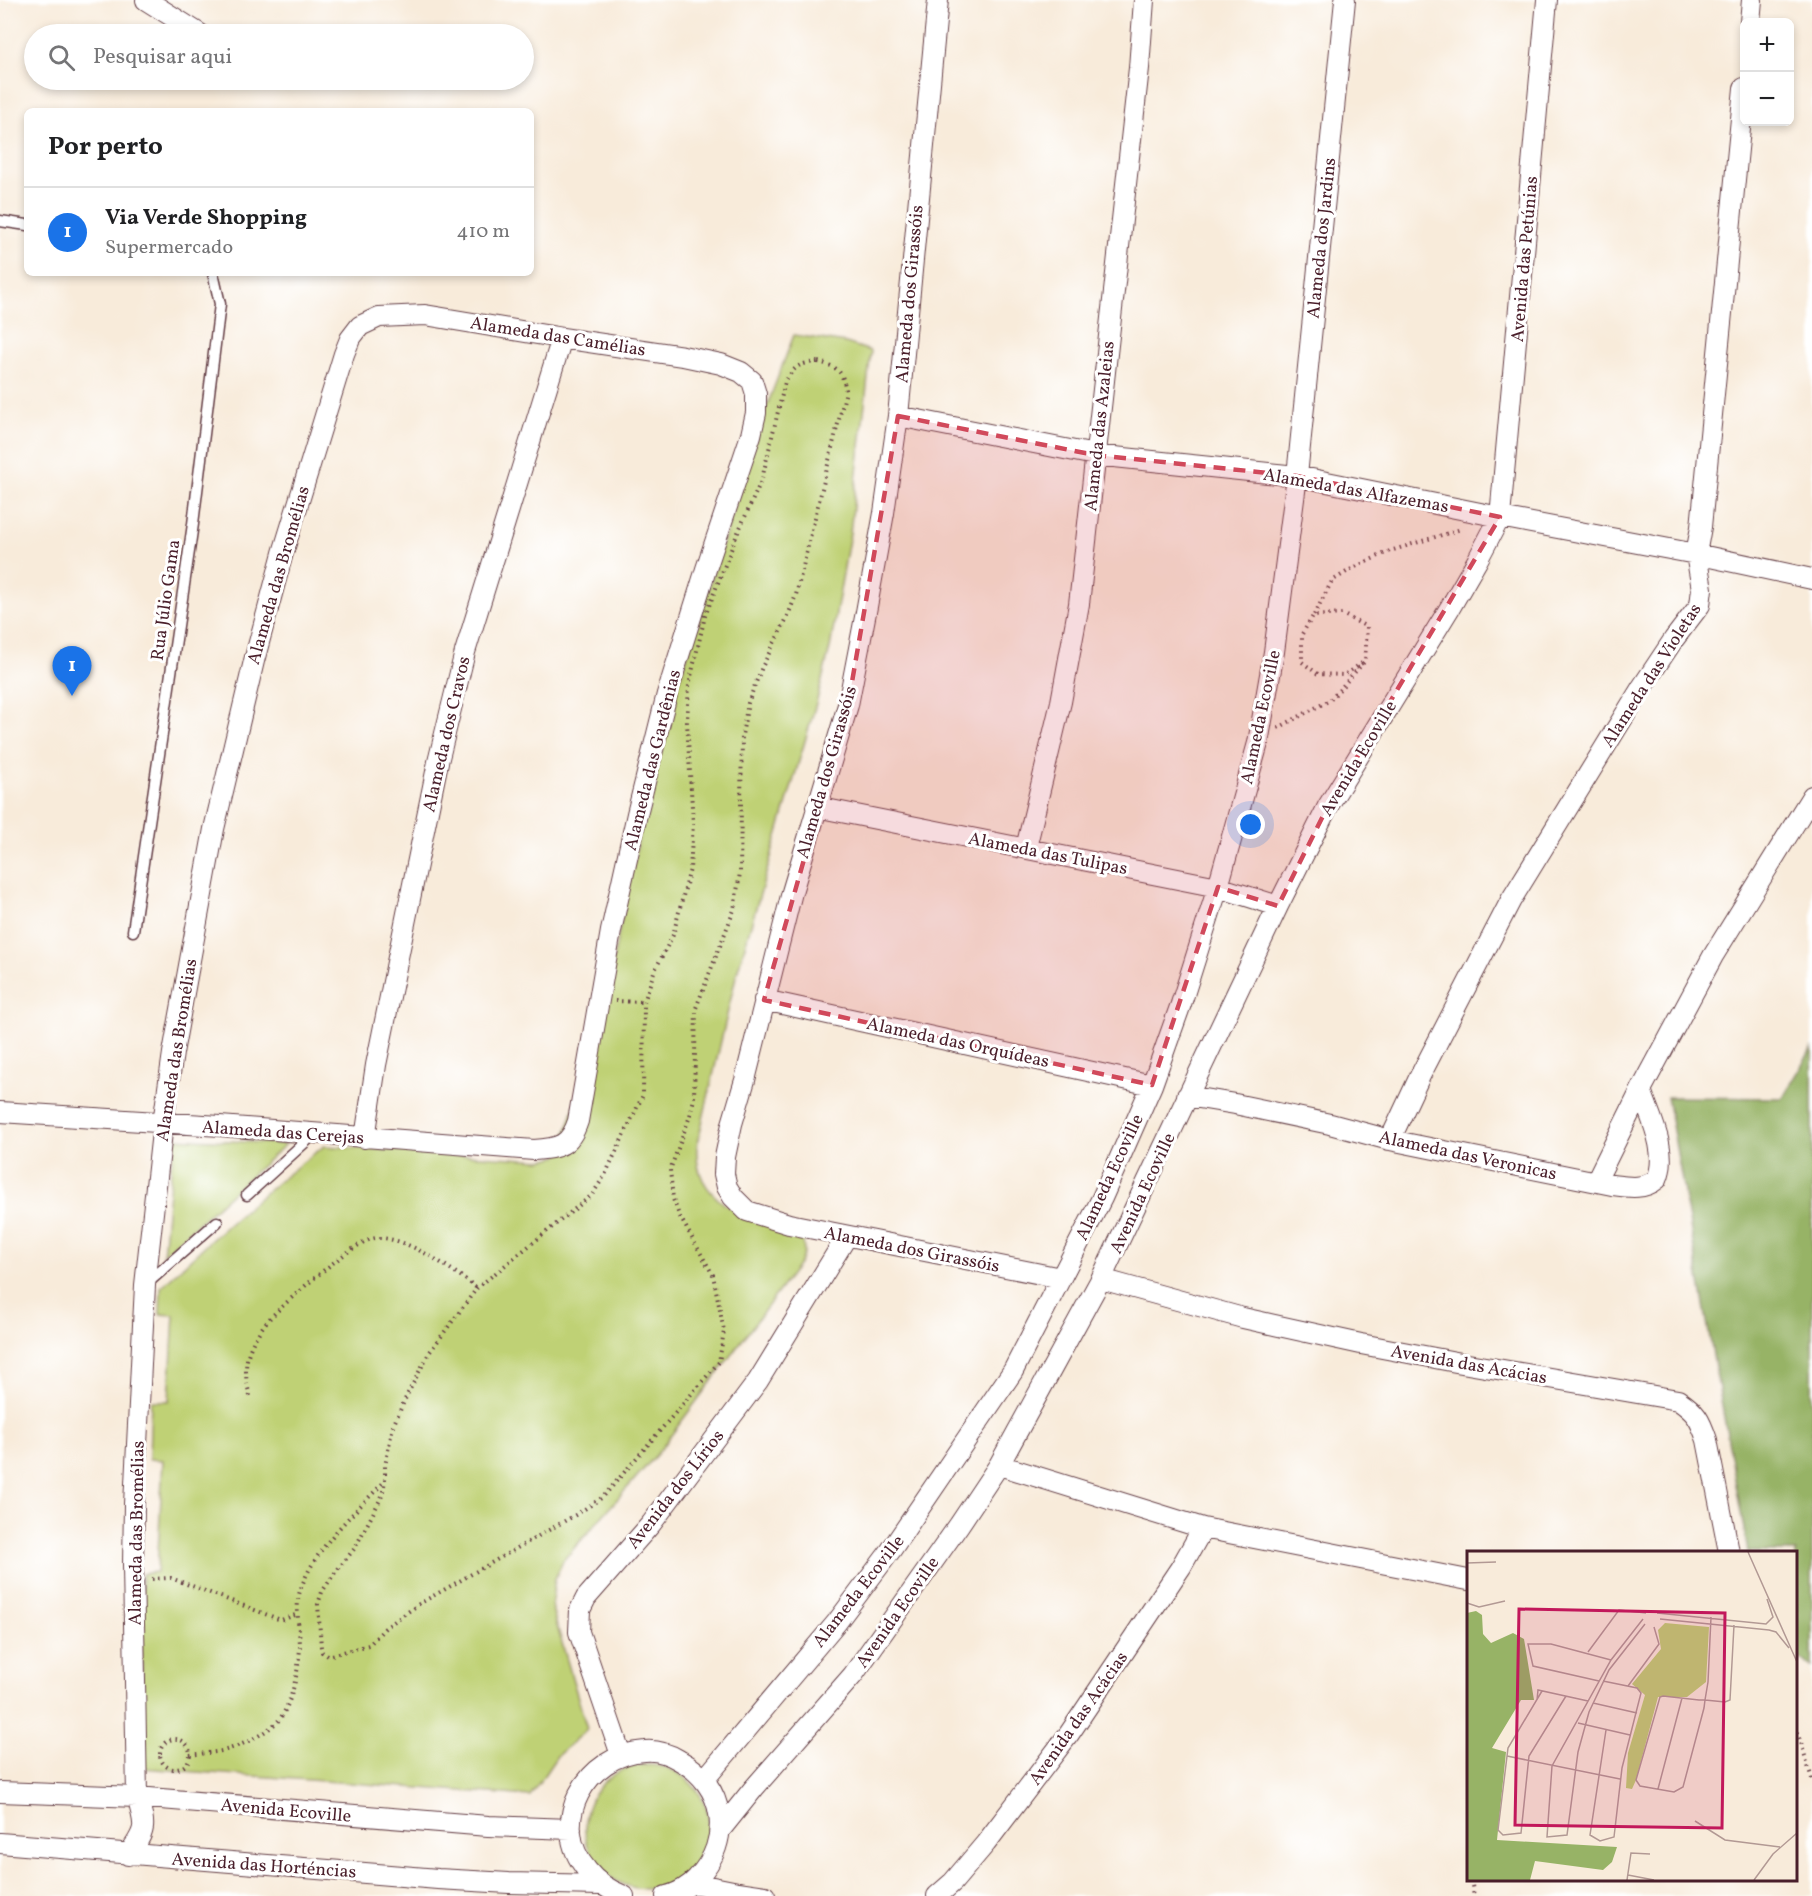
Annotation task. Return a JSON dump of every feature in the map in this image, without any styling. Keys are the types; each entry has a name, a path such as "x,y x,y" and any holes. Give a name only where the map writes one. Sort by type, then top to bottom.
{"street":[{"path":"146,0 184,24"},
{"name":"Alameda dos Girassóis","path":"938,0 898,416 884,513 848,705 792,892 727,1150 724,1174 733,1197 747,1211 789,1224 1061,1278"},
{"name":"Alameda das Azaleias","path":"1026,848 1058,713 1079,604 1139,68 1144,0"},
{"name":"Alameda dos Jardins","path":"1297,476 1344,0"},
{"name":"Avenida das Petúnias","path":"1500,517 1547,0"},
{"path":"1750,18 1752,0"},
{"name":"Alameda das Violetas","path":"1390,1140 1511,900 1642,687 1700,605 1702,589 1695,554 1701,527 1740,126"},
{"name":"Alameda das Camélias","path":"360,326 379,317 425,315 683,356 721,364 741,372 752,381"},
{"name":"Alameda das Bromélias","path":"128,1854 141,1837 144,1827 137,1797 134,1504 145,1285 163,1123 177,1031 214,829 254,661 283,553 344,354 350,339 360,326"},
{"name":"Alameda dos Cravos","path":"364,1138 376,1065 438,762 465,652 562,338"},
{"name":"Alameda das Gardênias","path":"565,1144 572,1136 578,1121 598,1001 634,826 667,694 751,435 756,413 756,394 752,381"},
{"name":"Alameda das Alfazemas","path":"898,416 1095,455 1297,476 1812,579"},
{"name":"Alameda Ecoville","path":"704,1780 837,1622 891,1550 1013,1371 1102,1198 1152,1085 1181,1004 1218,887 1258,743 1274,652 1297,476"},
{"name":"Avenida Ecoville","path":"721,1829 753,1788 853,1675 999,1465 1101,1279 1278,906 1328,806 1467,579 1500,517"},
{"path":"1596,1181 1641,1090 1713,957 1812,796"},
{"name":"Alameda das Tulipas","path":"816,807 1218,887 1278,906"},
{"name":"Alameda das Orquídeas","path":"764,1000 1152,1085"},
{"name":"Alameda das Veronicas","path":"1187,1096 1246,1106 1390,1140 1612,1185 1635,1187 1645,1186 1657,1179 1661,1164 1659,1146 1641,1090"},
{"name":"Alameda das Cerejas","path":"0,1112 534,1150 555,1149 565,1144"},
{"name":"Avenida dos Lírios","path":"621,1755 579,1632 580,1610 598,1583 651,1524 758,1381 847,1236"},
{"name":"Avenida das Acácias","path":"1101,1279 1243,1318 1361,1344 1678,1400 1693,1410 1701,1422 1707,1440 1729,1551"},
{"path":"999,1465 1203,1528 1467,1580"},
{"name":"Avenida das Acácias","path":"937,1896 953,1882 986,1843 1069,1734 1181,1567 1203,1528"},
{"name":"Avenida das Horténcias","path":"624,1896 601,1885 585,1869 575,1850 571,1829 573,1808 583,1785 599,1766 621,1755 646,1750 670,1755 692,1766 709,1785 719,1808 721,1829 717,1849 707,1868 693,1883 666,1896"},
{"name":"Avenida Ecoville","path":"0,1792 137,1797 488,1826 571,1829"},
{"name":"Avenida das Horténcias","path":"0,1843 438,1879 601,1885"},
{"path":"693,1883 765,1896"}],"lane":[{"path":"0,221 24,225"},
{"name":"Rua Júlio Gama","path":"133,931 193,524 219,315 220,304 214,276"},
{"path":"247,1195 314,1134"},
{"path":"145,1285 217,1222"}],"path":[{"path":"818,362 832,365 843,376 846,392 844,405 796,595 788,618 762,667 748,703 742,735 740,873 734,910 696,1008 694,1099 670,1170 673,1199 679,1215 713,1275 724,1331 719,1362 603,1497 419,1604 384,1628 369,1645 328,1656 322,1652 321,1647 318,1604 322,1592 356,1548 382,1496 393,1426 407,1395 429,1353 477,1288 592,1195 605,1175 643,1095 644,1002 654,972 673,935 690,868 693,824 687,722 689,685 705,616 762,479 785,382 793,369 804,363 818,362"},
{"path":"1365,662 1344,675 1318,674 1302,662 1302,634 1332,581 1353,568 1409,544 1466,527"},
{"path":"1258,743 1274,731 1330,700 1365,662 1367,627 1342,614 1313,616"},
{"path":"598,1001 644,1002"},
{"path":"250,1396 245,1379 246,1362 254,1340 269,1318 348,1250 364,1241 378,1238 399,1242 440,1260 477,1288"},
{"path":"190,1755 226,1750 257,1736 279,1720 293,1693 300,1649 299,1591 312,1563 335,1532 386,1481"},
{"path":"133,1580 171,1578 281,1620 298,1614"},
{"path":"1797,1729 1812,1779"},
{"path":"174,1739 182,1741 188,1747 190,1755 187,1763 180,1768 171,1769 164,1765 160,1757 160,1749 166,1742 174,1739"},
{"path":"1471,1881 1474,1896"}],"highlighted area":[{"path":"898,416 1095,455 1297,476 1500,517 1328,806 1278,906 1218,887 1152,1085 764,1000 848,705"}],"green space":[{"path":"794,335 846,343 871,351 850,533 830,648 817,700 736,976 697,1145 697,1155 703,1180 719,1200 727,1206 799,1236 803,1240 804,1252 800,1263 657,1454 563,1561 555,1579 553,1612 587,1729 557,1756 530,1796 142,1768 142,1574 157,1572 163,1460 149,1459 151,1401 169,1401 174,1315 160,1314 161,1287 240,1214 324,1146 541,1160 559,1156 599,1026 657,752 763,416"},
{"path":"1812,1048 1812,1667 1797,1657 1797,1551 1748,1551 1667,1097 1783,1098"},
{"path":"174,1138 286,1144 163,1255"},
{"path":"647,1765 671,1769 691,1783 705,1803 709,1827 705,1851 691,1871 671,1885 647,1889 623,1885 603,1871 589,1851 585,1827 589,1803 603,1783 623,1769"}],"place":[{"name":"Via Verde Shopping","path":"72,696"}]}
